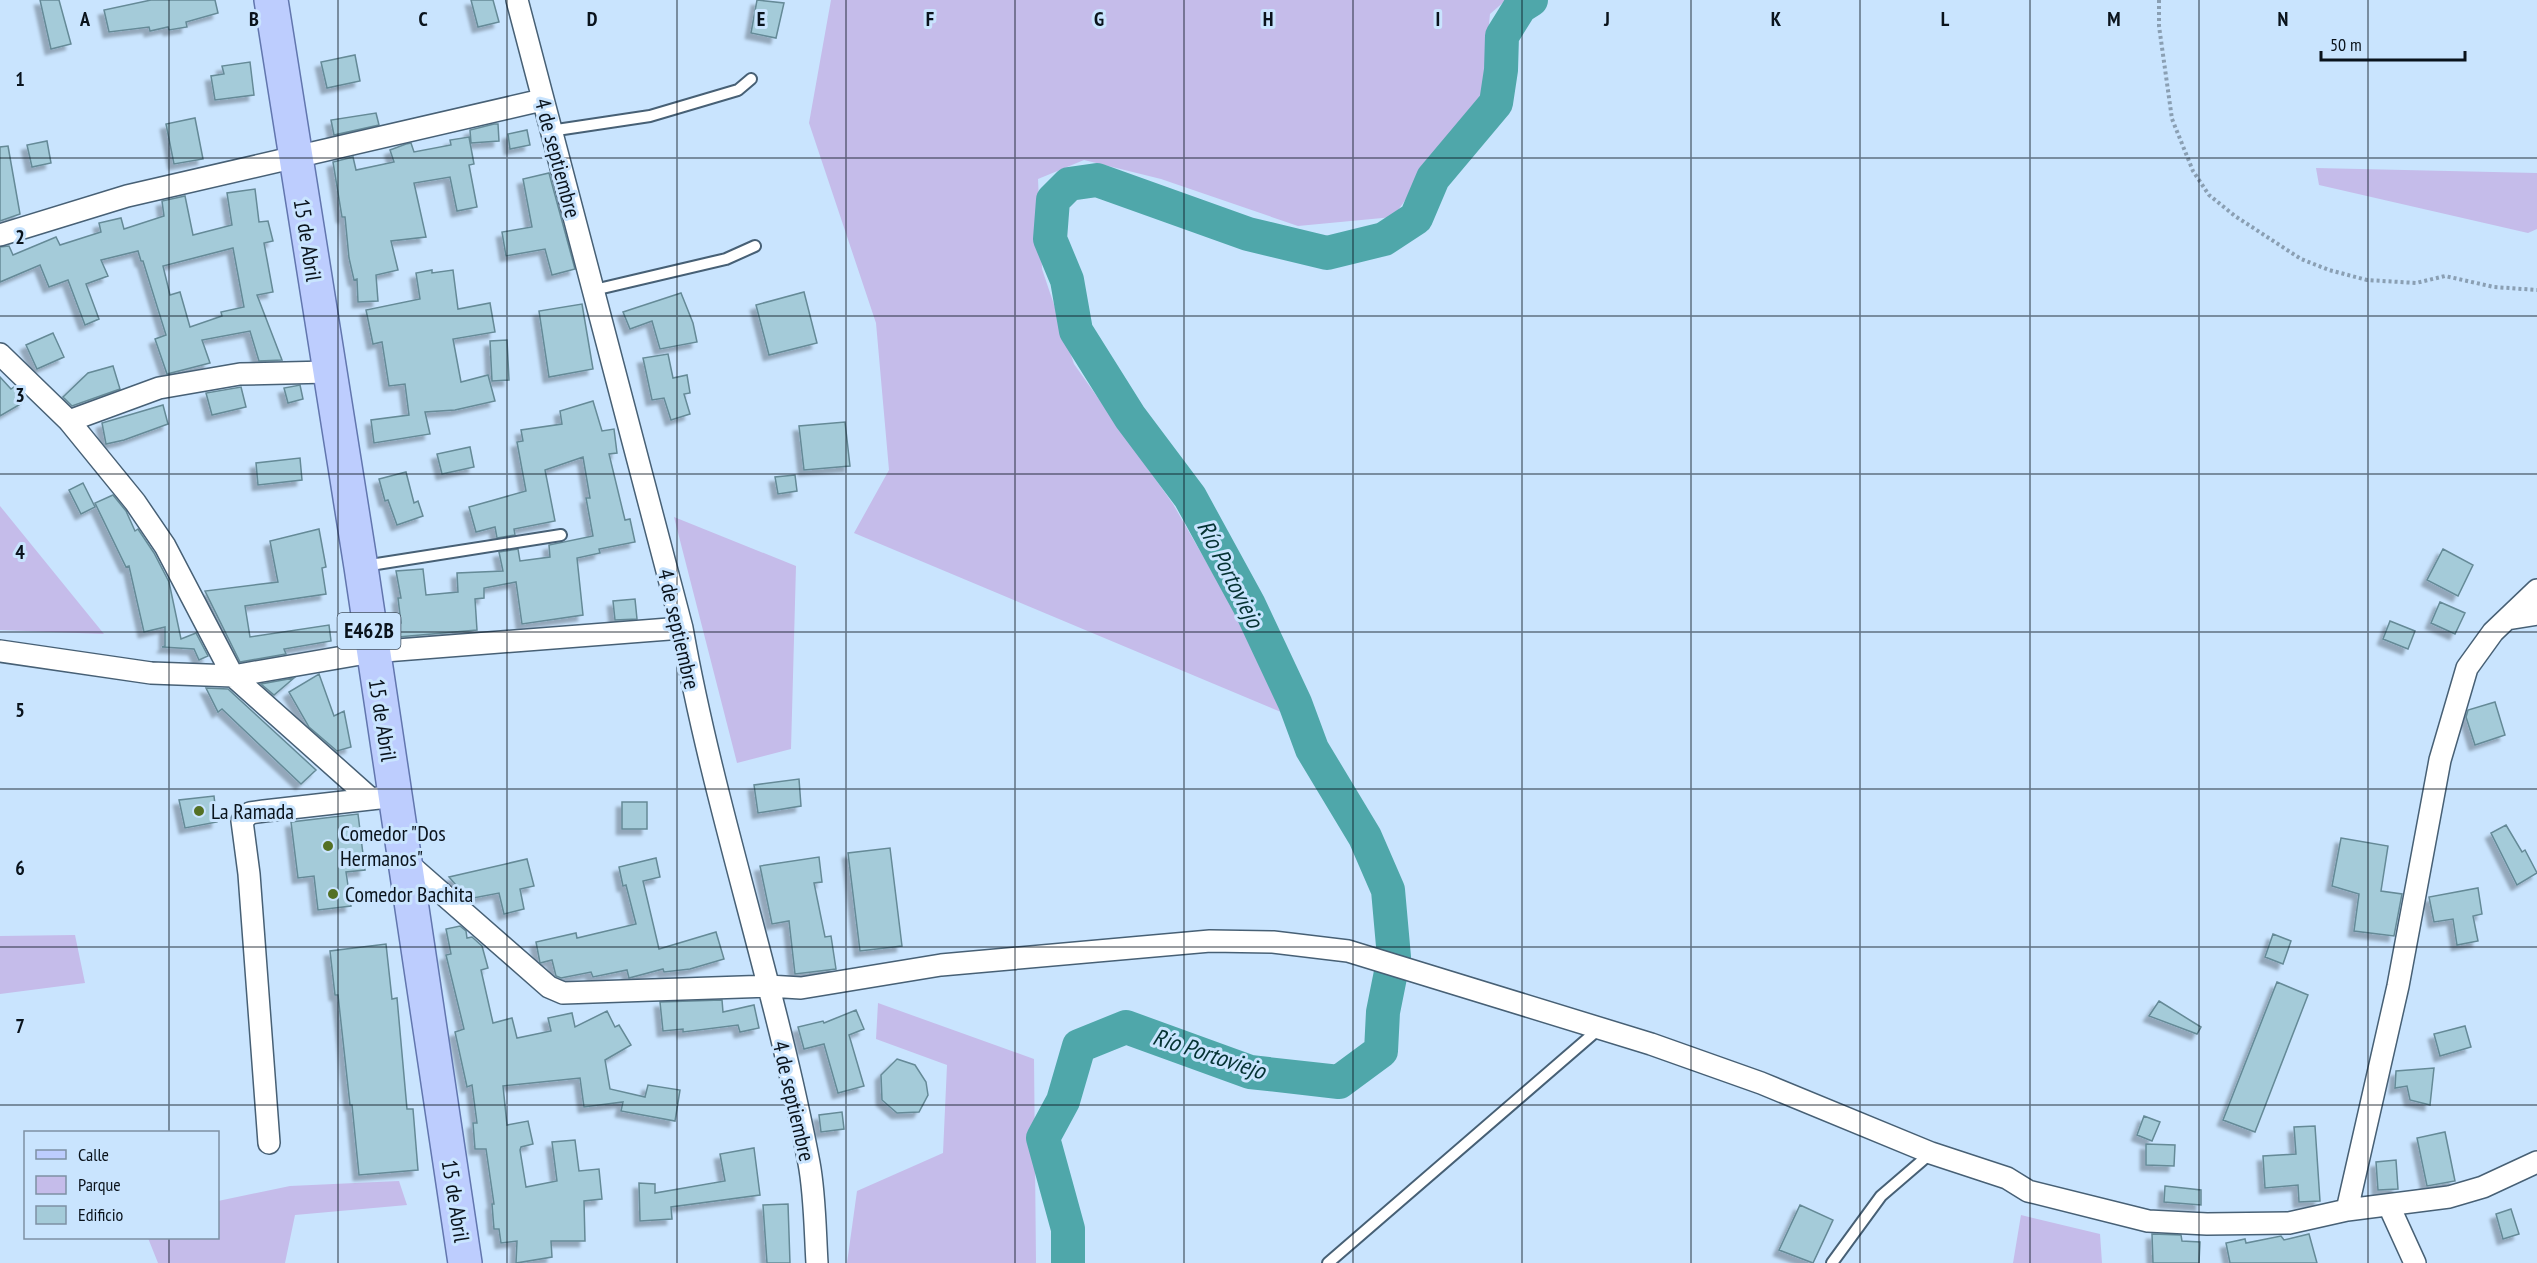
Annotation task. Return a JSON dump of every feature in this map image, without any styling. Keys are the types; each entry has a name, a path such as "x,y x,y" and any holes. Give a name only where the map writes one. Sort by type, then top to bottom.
{"main road":[{"name":"15 de Abril","path":"271,0 372,652 383,798 404,860 465,1263"}],"street":[{"name":"4 de septiembre","path":"520,2 550,131 682,628 693,690 768,986 809,1165 818,1263"},
{"path":"0,235 127,196 542,100"},
{"path":"0,354 69,421 135,502 165,546 233,676 383,798"},
{"path":"69,421 159,388 240,374 328,372"},
{"path":"2347,1210 2398,986 2440,760 2467,668 2493,632 2537,590"},
{"path":"2507,619 2537,614"},
{"path":"0,651 151,673 233,676 372,652 682,628"},
{"path":"269,1143 249,874 242,821 250,813 383,798"},
{"path":"404,860 549,987 562,993 768,986 801,988 941,966 1210,941 1273,942 1348,951 1430,978 1600,1028 1761,1083 1931,1153 2007,1178 2028,1191 2148,1221 2207,1224 2289,1223 2347,1210 2457,1195 2483,1187 2537,1162"},
{"path":"2389,1206 2415,1263"}],"lane":[{"path":"550,131 651,116 738,90 751,79"},
{"path":"594,290 726,259 754,246"},
{"path":"360,567 561,535"},
{"path":"1328,1263 1600,1028"},
{"path":"1832,1263 1881,1196 1931,1153"}],"path":[{"path":"2160,0 2159,26 2172,119 2193,171 2209,195 2235,216 2301,259 2357,278 2416,283 2445,276 2494,287 2537,290"}],"green space":[{"path":"831,0 1506,0 1490,14 1482,94 1393,217 1298,226 1161,179 1084,160 1038,179 1042,269 1074,364 1173,504 1231,605 1281,712 854,533 889,470 876,323 809,123"},
{"path":"2316,168 2537,173 2537,229 2528,233 2319,185"},
{"path":"0,506 104,634 0,630"},
{"path":"674,517 796,566 791,749 737,763"},
{"path":"75,935 85,983 0,994 0,936"},
{"path":"878,1003 1034,1059 1036,1263 847,1263 857,1191 943,1153 947,1065 876,1039"},
{"path":"399,1181 407,1205 295,1215 285,1263 158,1263 148,1239 219,1239 219,1201 290,1186"},
{"path":"2021,1215 2100,1234 2102,1263 2013,1263"}],"building":[{"path":"40,0 59,0 71,44 51,49"},
{"path":"151,0 215,0 218,13 186,22 187,27 169,30 168,27 150,31 149,27 109,32 104,10"},
{"path":"471,0 493,0 499,22 478,27"},
{"path":"757,0 784,3 776,38 751,33"},
{"path":"355,55 360,81 327,88 321,62"},
{"path":"250,62 254,95 215,100 211,76 224,74 222,66"},
{"path":"376,113 379,125 334,135 331,120"},
{"path":"195,118 203,159 174,164 166,124"},
{"path":"498,124 499,141 471,143 470,130"},
{"path":"527,130 530,145 510,149 508,134"},
{"path":"469,137 474,164 469,165 477,207 457,211 450,177 414,183 426,237 391,241 398,270 376,275 378,301 358,302 357,279 354,280 349,258 345,217 342,217 333,162 353,157 356,170 394,162 390,150 406,144 411,143 414,152 451,145 450,140"},
{"path":"47,141 51,163 32,167 27,145"},
{"path":"8,146 20,214 0,221 0,147"},
{"path":"549,173 575,269 552,275 545,249 506,256 502,232 532,227 523,179"},
{"path":"255,189 259,222 268,221 273,241 264,243 273,292 257,295 282,360 259,361 250,331 202,340 210,363 167,374 155,339 166,335 138,251 101,260 108,276 86,284 99,319 85,325 68,280 49,287 40,265 0,282 0,247 9,246 13,255 56,237 60,245 101,232 99,223 121,218 124,229 164,216 162,201 185,196 193,235 232,225 227,193","holes":["233,248 244,307 221,312 222,316 190,327 180,292 170,295 163,266"]},
{"path":"432,270 432,273 453,270 458,309 490,303 495,332 453,339 461,382 488,375 495,401 455,410 425,412 430,434 374,443 371,420 409,415 405,384 389,386 382,342 373,344 366,310 420,299 416,273"},
{"path":"804,292 817,343 769,355 756,305"},
{"path":"681,293 693,323 697,342 660,349 652,321 630,329 623,312"},
{"path":"582,304 593,369 549,377 539,311"},
{"path":"53,333 64,357 37,369 26,345"},
{"path":"507,340 509,380 492,381 490,341"},
{"path":"668,354 673,378 687,375 690,393 684,394 690,414 671,420 664,398 652,400 643,358"},
{"path":"113,366 120,389 72,406 63,397 88,373"},
{"path":"0,377 11,389 14,387 24,402 0,416"},
{"path":"300,385 303,399 288,403 284,388"},
{"path":"241,387 246,407 212,415 206,393"},
{"path":"593,401 602,431 614,429 617,453 609,454 625,520 630,519 635,542 599,549 600,553 577,558 583,615 522,624 516,582 484,588 484,598 475,599 477,630 398,637 397,625 401,623 398,598 401,598 396,571 423,569 426,595 458,592 457,573 503,571 499,552 518,549 520,561 550,557 549,545 593,536 586,498 590,498 583,457 545,470 555,521 514,529 515,535 497,538 495,527 476,532 469,507 526,491 517,442 523,441 521,430 562,424 560,411"},
{"path":"163,405 168,424 106,444 102,423"},
{"path":"845,422 850,466 804,470 799,426"},
{"path":"470,447 474,467 442,474 437,454"},
{"path":"300,458 302,480 258,485 256,463"},
{"path":"406,472 414,503 418,501 423,516 397,525 388,500 385,501 379,479"},
{"path":"795,475 797,491 778,494 775,477"},
{"path":"83,483 95,507 81,514 69,490"},
{"path":"113,495 126,511 135,531 138,529 154,553 169,582 181,639 196,633 208,656 199,660 194,649 162,647 165,646 165,627 144,632 129,566 126,567 95,503"},
{"path":"319,529 326,567 322,568 326,594 245,606 250,637 329,625 331,641 284,649 286,654 240,662 205,591 278,582 270,541"},
{"path":"2443,549 2473,565 2458,596 2427,580"},
{"path":"635,599 637,619 615,620 613,601"},
{"path":"2440,602 2465,613 2455,634 2431,623"},
{"path":"2390,621 2415,631 2408,649 2383,639"},
{"path":"319,674 334,716 344,711 351,747 337,751 309,727 289,692"},
{"path":"294,678 274,695 261,684"},
{"path":"206,688 228,689 316,770 301,784 222,709 218,712"},
{"path":"2495,702 2505,735 2475,745 2466,717 2468,710"},
{"path":"799,779 801,806 758,813 754,785"},
{"name":"La Ramada","path":"214,796 217,822 185,828 179,800"},
{"path":"622,802 647,802 647,829 622,829"},
{"name":"Comedor \"Dos Hermanos\"","path":"358,814 365,870 346,872 351,906 318,910 314,876 298,878 291,822"},
{"path":"2506,825 2522,852 2525,850 2537,873 2517,885 2491,833"},
{"path":"2341,838 2388,846 2381,891 2402,894 2394,936 2354,931 2359,894 2332,886"},
{"path":"890,848 902,946 860,951 848,853"},
{"path":"819,857 822,882 814,883 825,937 831,936 836,969 795,974 789,921 772,924 760,866"},
{"path":"656,858 660,877 643,881 659,949 716,932 724,959 690,969 664,972 663,969 629,978 627,970 593,977 591,972 561,978 556,976 552,960 540,963 536,942 576,933 577,938 636,924 619,867"},
{"path":"527,859 534,886 520,889 524,909 504,914 499,893 468,899 449,877"},
{"path":"2478,888 2482,914 2473,916 2478,941 2457,945 2453,919 2434,922 2429,897"},
{"path":"460,926 466,931 467,938 472,937 482,946 488,968 481,970 493,1023 512,1018 517,1038 551,1031 548,1018 572,1013 575,1027 607,1011 615,1027 619,1025 631,1045 605,1060 610,1089 645,1097 648,1085 680,1090 675,1121 621,1111 623,1102 584,1107 580,1078 503,1086 507,1125 528,1121 533,1144 521,1147 520,1150 526,1187 557,1181 552,1142 575,1140 579,1171 599,1169 602,1199 584,1201 585,1241 551,1241 552,1257 516,1263 517,1241 501,1243 499,1229 494,1229 492,1204 494,1204 486,1149 475,1149 473,1123 477,1123 472,1085 467,1087 455,1032 464,1029 446,955 451,954 446,929"},
{"path":"2273,934 2291,941 2283,964 2265,957"},
{"path":"386,944 392,999 397,998 407,1109 413,1109 418,1170 359,1175 338,995 335,995 330,951"},
{"path":"2277,982 2308,995 2255,1132 2223,1120"},
{"path":"722,1000 723,1012 754,1005 759,1028 740,1032 738,1025 683,1032 683,1029 663,1031 660,1002"},
{"path":"2159,1001 2201,1027 2197,1034 2149,1016"},
{"path":"856,1010 864,1029 849,1035 864,1086 838,1093 824,1044 804,1049 798,1027 823,1021 824,1023"},
{"path":"2465,1026 2471,1047 2440,1056 2434,1034"},
{"path":"897,1059 915,1065 926,1082 928,1095 919,1112 897,1113 882,1100 881,1075"},
{"path":"2434,1068 2430,1105 2410,1100 2407,1086 2395,1088 2396,1071"},
{"path":"842,1112 844,1129 821,1132 819,1115"},
{"path":"2144,1116 2160,1122 2152,1141 2137,1135"},
{"path":"2315,1126 2320,1201 2299,1202 2298,1185 2265,1188 2263,1156 2296,1154 2294,1127"},
{"path":"2445,1132 2455,1181 2427,1186 2417,1138"},
{"path":"2146,1144 2175,1145 2174,1166 2146,1165"},
{"path":"754,1148 760,1195 671,1207 672,1219 640,1221 639,1183 655,1184 655,1193 725,1181 720,1154"},
{"path":"2396,1160 2398,1189 2378,1190 2376,1162"},
{"path":"2165,1186 2201,1190 2201,1205 2164,1202"},
{"path":"788,1204 790,1263 767,1263 763,1205"},
{"path":"1800,1205 1833,1220 1813,1263 1779,1250"},
{"path":"2511,1209 2519,1234 2503,1239 2496,1214"},
{"path":"2152,1234 2181,1235 2182,1241 2200,1242 2199,1263 2153,1263"},
{"path":"2309,1234 2317,1263 2230,1263 2226,1243 2245,1239 2246,1243 2281,1236 2284,1240"}],"waterway":[{"name":"Río Portoviejo","path":"1068,1263 1068,1229 1043,1138 1063,1101 1079,1046 1126,1027 1250,1072 1339,1082 1381,1051 1383,1012 1394,957 1388,890 1365,837 1312,749 1295,703 1249,605 1190,497 1130,417 1076,331 1067,280 1050,239 1053,200 1069,184 1097,180 1248,234 1327,253 1384,239 1416,218 1433,178 1496,103 1501,70 1502,36 1520,7 1531,0"}],"place":[{"name":"La Ramada","path":"199,811"},
{"name":"Comedor \"Dos Hermanos\"","path":"328,846"},
{"name":"Comedor Bachita","path":"333,894"}]}
